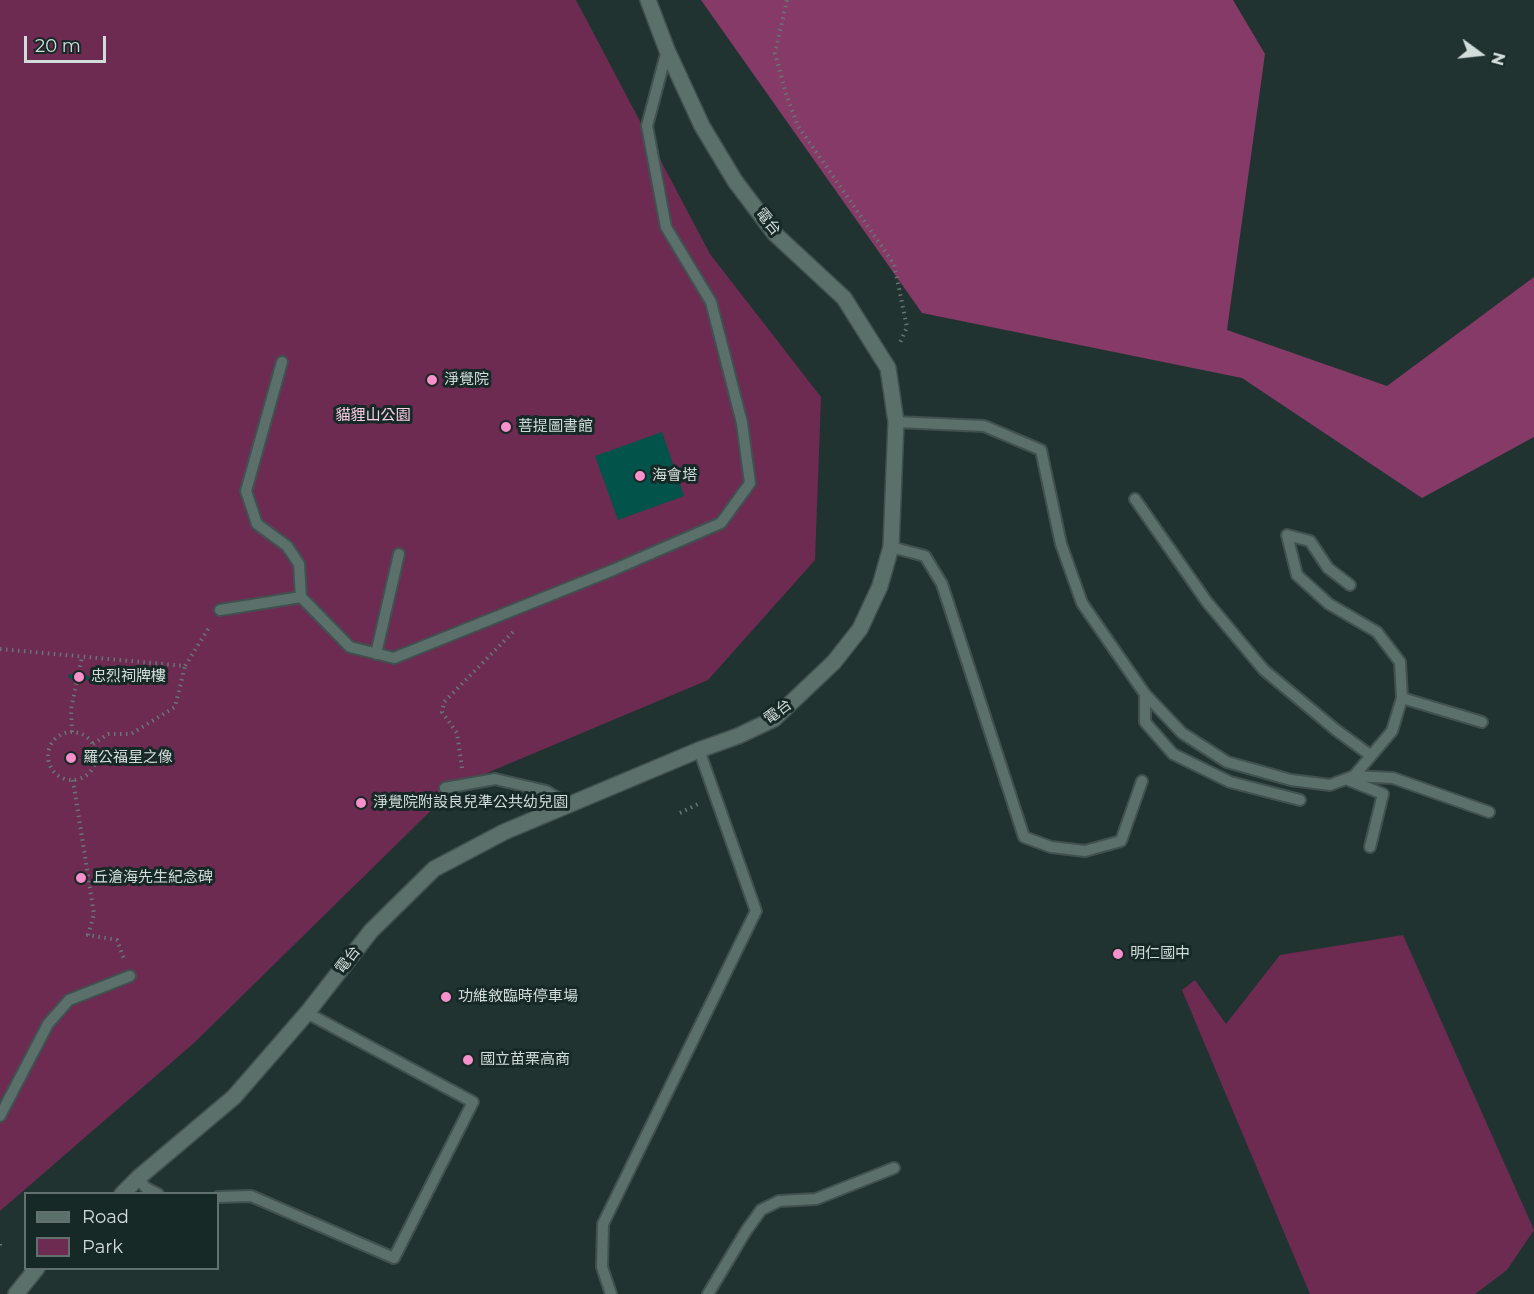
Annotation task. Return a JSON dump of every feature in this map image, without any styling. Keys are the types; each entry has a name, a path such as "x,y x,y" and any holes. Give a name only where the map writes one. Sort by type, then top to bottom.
{"street":[{"name":"電台","path":"124,1192 234,1097 307,1013 371,931 434,869 504,832 774,719 834,662 860,629 880,586 891,547 896,422 888,368 844,298 776,234 735,181 702,126 667,50 648,0"},
{"path":"16,1294 36,1270"}],"lane":[{"path":"282,362 246,491 257,524 287,546 299,564 301,597 350,647 394,658 722,523 750,483 742,423 711,303 666,227 647,126 667,50"},
{"path":"896,422 984,426 1041,450 1061,543 1082,603 1145,694 1182,733 1227,762 1292,780 1330,785 1350,777 1393,778 1489,812"},
{"path":"1135,499 1207,602 1264,670 1370,755"},
{"path":"1350,585 1328,568 1310,541 1287,535 1297,575 1329,604 1377,632 1400,662 1402,698 1392,731 1350,777"},
{"path":"891,547 926,556 942,584 1024,837 1051,847 1085,851 1120,841 1142,781"},
{"path":"375,654 399,554"},
{"path":"220,610 301,597"},
{"path":"1145,694 1145,722 1173,754 1230,782 1300,801"},
{"path":"1402,698 1482,722"},
{"path":"611,1294 602,1267 603,1224 756,910 699,750"},
{"path":"1350,777 1383,794 1370,847"},
{"path":"445,788 495,779 546,791 569,806"},
{"path":"0,1116 48,1024 69,1000 130,976"},
{"path":"219,1197 251,1196 394,1258 473,1102 307,1013"},
{"path":"708,1294 761,1210 779,1201 816,1199 894,1168"},
{"path":"138,1178 146,1188 154,1192"}],"path":[{"path":"787,0 775,53 798,126 894,264 907,327 888,368"},
{"path":"473,784 461,766 457,733 442,712 444,702 521,624 516,609"},
{"path":"93,744 108,735 131,734 175,707 185,666 220,610"},
{"path":"0,649 185,666"},
{"path":"72,732 71,709 82,657"},
{"path":"72,732 80,733 93,744 96,760 88,775 73,780 58,776 49,764 49,749 58,736 72,732"},
{"path":"73,780 94,914 88,935 117,939 130,976"}],"green space":[{"name":"貓貍山公園","path":"0,0 576,0 710,254 821,397 815,560 708,680 456,786 195,1042 0,1211"},
{"path":"1403,935 1534,1230 1507,1270 1475,1294 1310,1294 1182,990 1195,980 1226,1024 1280,955"}],"shaded area":[{"path":"701,0 1233,0 1265,54 1227,330 1387,386 1534,277 1534,437 1422,498 1242,378 922,313"}],"building":[{"name":"海會塔","path":"662,432 684,496 618,520 595,456"},
{"name":"忠烈祠牌樓","path":"69,674 89,676 89,680 68,678"}],"place":[{"name":"淨覺院","path":"432,380"},
{"name":"菩提圖書館","path":"506,427"},
{"name":"海會塔","path":"640,476"},
{"name":"忠烈祠牌樓","path":"79,677"},
{"name":"羅公福星之像","path":"71,758"},
{"name":"淨覺院附設良兒準公共幼兒園","path":"361,803"},
{"name":"丘滄海先生紀念碑","path":"81,878"},
{"name":"明仁國中","path":"1118,954"},
{"name":"功維敘臨時停車場","path":"446,997"},
{"name":"國立苗栗高商","path":"468,1060"}]}
